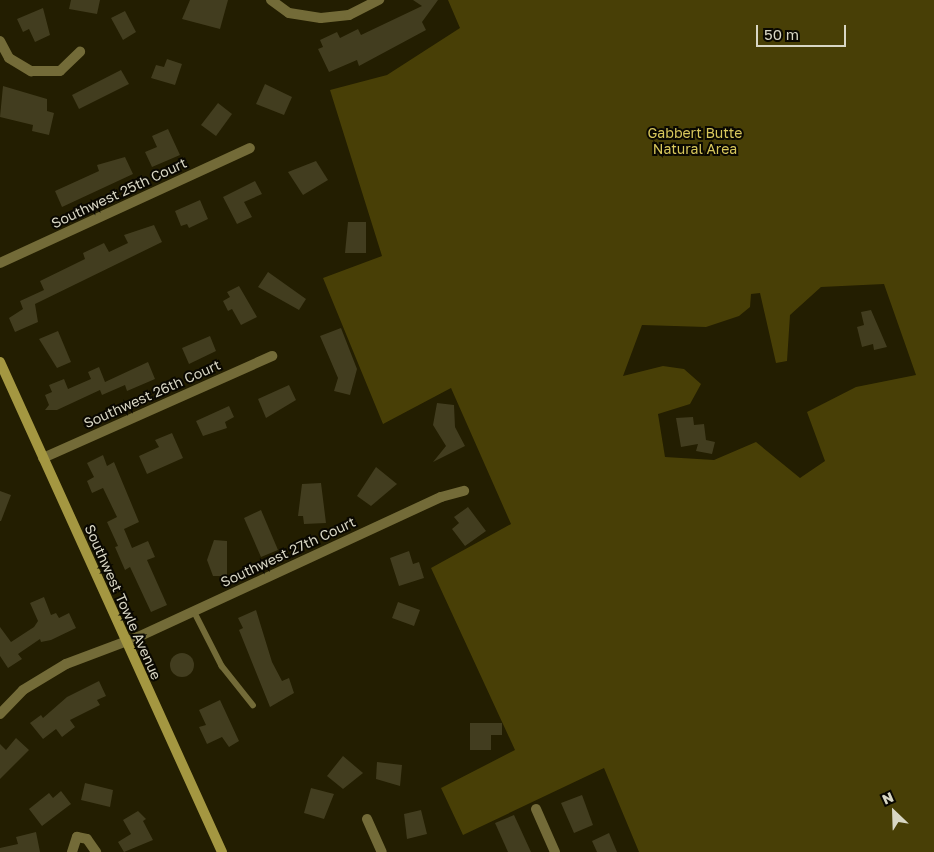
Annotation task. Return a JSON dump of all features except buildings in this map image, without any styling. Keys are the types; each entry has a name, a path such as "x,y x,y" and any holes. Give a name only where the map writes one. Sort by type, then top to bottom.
{"main road":[{"name":"Southwest Towle Avenue","path":"0,362 222,852"}],"street":[{"path":"271,0 289,13 321,18 349,14 379,0"},
{"path":"0,41 9,58 31,71 60,71 80,52"},
{"name":"Southwest 25th Court","path":"0,263 250,148"},
{"name":"Southwest 26th Court","path":"43,458 272,356"},
{"name":"Southwest 27th Court","path":"0,714 43,676 194,611 441,497 464,491"},
{"path":"536,809 555,852"},
{"path":"367,819 382,852"},
{"path":"72,852 77,837 87,839 96,852"}],"lane":[{"path":"194,611 222,666 253,705"}],"green space":[{"name":"Gabbert Butte Natural Area","path":"448,0 934,0 934,852 639,852 604,768 463,835 441,788 515,750 431,568 511,524 451,388 383,424 323,278 382,256 330,90 387,75 460,28","holes":["884,284 916,375 856,387 807,412 825,461 800,478 756,442 714,460 665,457 658,414 690,404 701,384 684,369 663,366 623,376 642,325 706,327 739,316 750,307 751,294 760,293 776,363 787,361 790,315 821,287"]}]}
